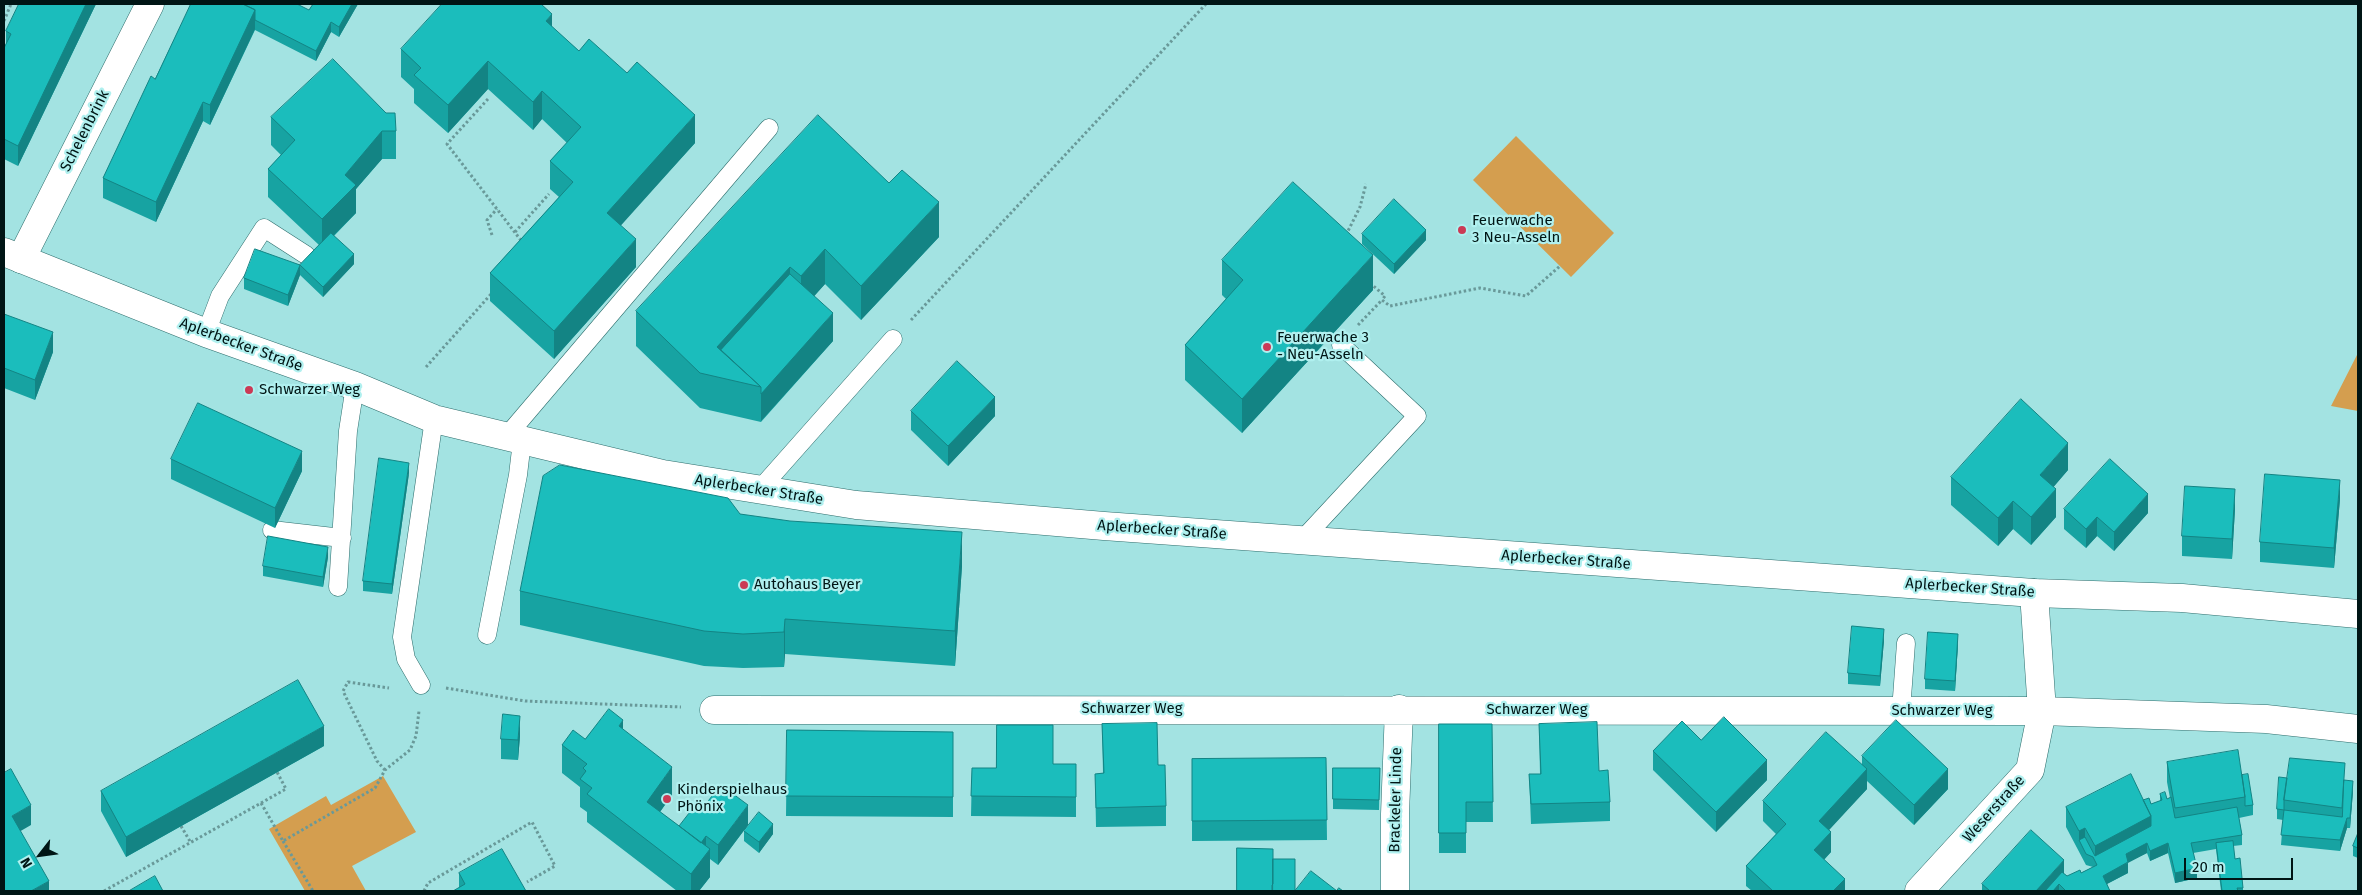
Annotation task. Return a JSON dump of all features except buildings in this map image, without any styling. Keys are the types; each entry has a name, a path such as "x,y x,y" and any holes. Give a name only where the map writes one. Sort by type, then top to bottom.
{"street":[{"name":"Schelenbrink","path":"12,256 150,4"},
{"name":"Aplerbecker Straße","path":"12,256 206,333 355,386 434,419 663,474 856,505 1302,540 2034,593 2182,598 2358,614"},
{"name":"Weserstraße","path":"1919,891 2030,770 2042,712 2034,593"},
{"name":"Schwarzer Weg","path":"714,710 1399,709 2042,712 2266,719 2358,729"},
{"name":"Brackeler Linde","path":"1395,891 1395,814 1399,709"}],"lane":[{"path":"487,635 518,475 514,439 768,128"},
{"path":"206,333 220,296 264,228 306,254"},
{"path":"760,490 893,339"},
{"path":"1302,540 1417,416 1340,344"},
{"path":"338,587 348,431 355,386"},
{"path":"421,685 406,658 402,637 434,419"},
{"path":"272,530 342,538"},
{"path":"1901,711 1906,643"}],"path":[{"path":"4,21 11,4"},
{"path":"893,339 1206,4"},
{"path":"488,99 447,144 524,245"},
{"path":"1345,237 1350,231 1360,207 1366,184"},
{"path":"515,232 549,194"},
{"path":"492,235 487,220 497,209"},
{"path":"1382,300 1390,306 1480,288 1526,296 1560,266"},
{"path":"1340,344 1385,296 1364,277"},
{"path":"426,367 497,287"},
{"path":"385,770 377,761 344,696 344,685 348,682 355,681 408,691 421,685 525,701 656,705 714,710"},
{"path":"284,841 375,788 385,770 410,750 416,736 419,709"},
{"path":"104,891 286,790 277,772"},
{"path":"261,803 313,891"},
{"path":"424,891 428,883 532,822 555,866 527,882"},
{"path":"181,826 191,843"}],"shaded area":[{"path":"1516,136 1614,233 1571,277 1473,180"},
{"path":"2358,353 2358,411 2331,406"},
{"path":"383,776 416,832 352,866 366,891 305,891 269,829 326,796 331,805"}],"place":[{"name":"Feuerwache 3 Neu-Asseln","path":"1462,230"},
{"name":"Feuerwache 3 - Neu-Asseln","path":"1267,347"},
{"name":"Schwarzer Weg","path":"249,390"},
{"name":"Autohaus Beyer","path":"744,585"},
{"name":"Kinderspielhaus Phönix","path":"667,799"}]}
